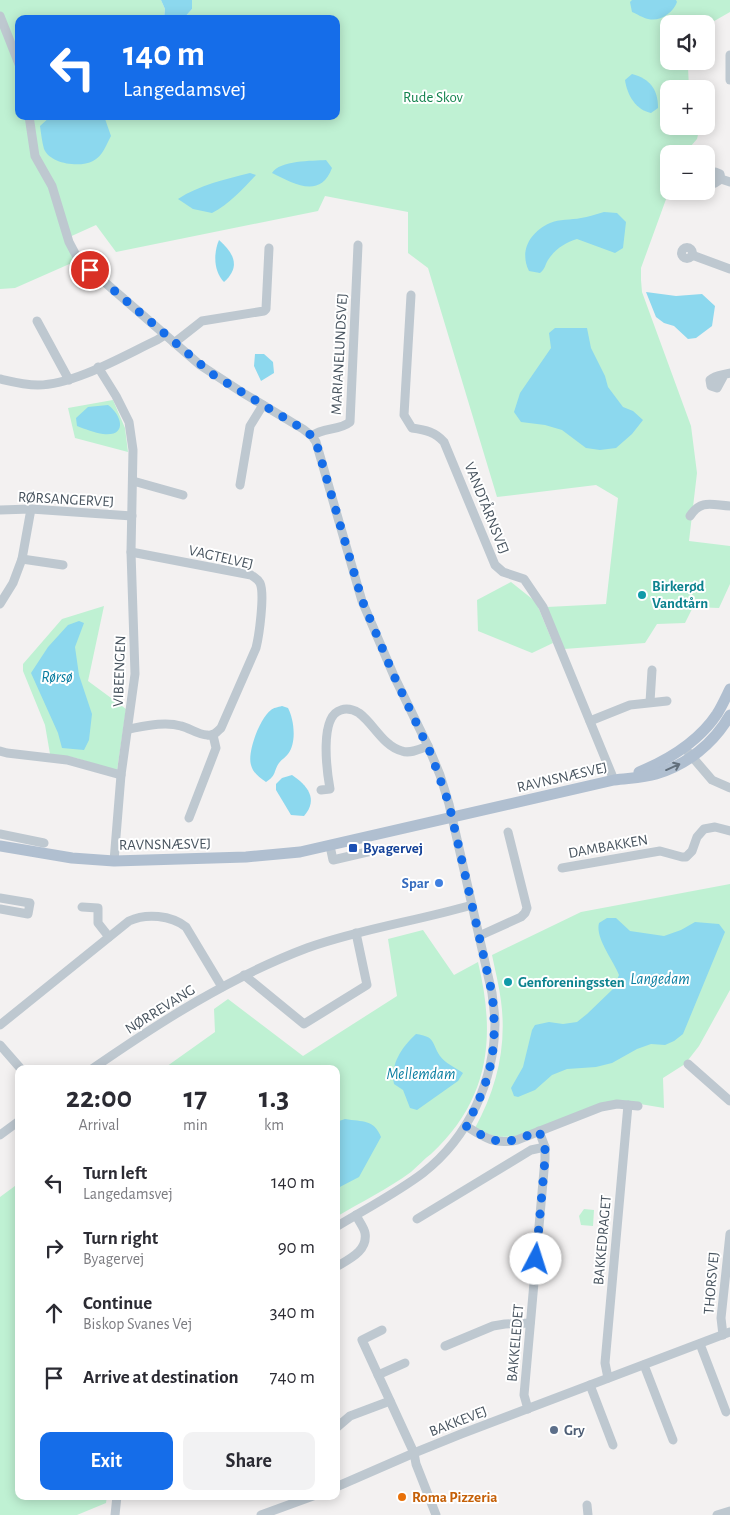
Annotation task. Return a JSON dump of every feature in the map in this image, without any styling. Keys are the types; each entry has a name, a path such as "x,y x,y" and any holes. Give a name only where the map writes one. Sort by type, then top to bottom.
{"main road":[{"name":"RAVNSNÆSVEJ","path":"620,779 652,767 684,747 716,715 730,689"},
{"name":"RAVNSNÆSVEJ","path":"0,846 63,857 114,860 246,857 300,852 620,779 656,774 691,757 710,741 730,715"}],"street":[{"path":"0,16 15,54"},
{"path":"730,55 730,80"},
{"path":"30,120 35,156 52,186 73,251 86,267 212,374 303,429 316,442 365,608 440,775 492,993 495,1022 494,1045 486,1086 466,1126 452,1146 422,1174 340,1225"},
{"name":"MARIANELUNDSVEJ","path":"312,436 318,431 344,427 350,422 358,245"},
{"path":"174,343 202,321 264,311 266,308 269,248"},
{"path":"692,254 730,269"},
{"name":"VANDTÅRNSVEJ","path":"411,295 404,415 412,428 430,431 444,442 495,565 503,572 524,579 543,607 590,721 620,779"},
{"path":"37,321 69,380"},
{"path":"0,378 40,385 69,380 158,340 165,335"},
{"name":"VIBEENGEN","path":"98,367 129,422 133,450 131,552 135,674 129,729 121,776 114,860"},
{"path":"240,485 250,426 263,405"},
{"path":"132,481 183,495"},
{"path":"690,516 696,507 702,504 730,506"},
{"path":"0,604 13,583 22,559 31,509"},
{"name":"RØRSANGERVEJ","path":"0,510 31,509 132,516"},
{"name":"VAGTELVEJ","path":"131,552 251,575 260,583 262,589 256,648 221,728 214,735 216,748 190,818"},
{"path":"22,559 63,565"},
{"path":"650,702 652,670"},
{"path":"590,721 630,705 667,701"},
{"path":"322,790 330,789 326,750 330,721 333,715 343,709 350,709 359,713 395,749 408,752 428,746"},
{"path":"129,729 171,724 180,725 204,735 214,735"},
{"path":"684,747 712,780 730,788"},
{"path":"0,751 67,760 121,776"},
{"name":"DAMBAKKEN","path":"562,868 660,851 686,857 692,851 697,837 704,829 716,827 730,830"},
{"path":"479,936 522,917 527,908 508,832"},
{"path":"0,834 44,843"},
{"path":"330,846 333,860 376,850"},
{"path":"0,898 30,903 28,914 0,909"},
{"name":"NØRREVANG","path":"98,1065 163,1022 222,987 300,951 356,933 472,905"},
{"path":"82,907 98,908 98,923 109,937"},
{"path":"0,1026 129,921 138,916 171,918 179,921 186,927 222,987"},
{"path":"244,976 304,1024 367,985 356,933"},
{"path":"0,1045 18,1065"},
{"path":"688,1064 730,1101"},
{"name":"BAKKEDRAGET","path":"539,1131 601,1107 617,1104 633,1105 605,1363 608,1378"},
{"path":"0,1135 15,1124"},
{"path":"466,1126 496,1142 517,1140 539,1131"},
{"name":"BAKKELEDET","path":"528,1409 524,1395 545,1159 545,1147 539,1131"},
{"path":"417,1219 531,1150 545,1147"},
{"path":"340,1265 356,1255 362,1248 365,1232 356,1215"},
{"name":"THORSVEJ","path":"726,1334 721,1318 730,1234"},
{"path":"445,1346 493,1326 530,1323"},
{"path":"382,1330 362,1340 414,1453 416,1464 436,1515"},
{"name":"BAKKEVEJ","path":"340,1485 414,1453 726,1334"},
{"path":"700,1344 726,1412"},
{"path":"378,1374 405,1363"},
{"path":"644,1365 673,1440"},
{"path":"590,1385 613,1445"},
{"path":"340,1425 350,1416 390,1401"},
{"path":"115,1515 117,1500"},
{"path":"260,1515 302,1500"},
{"path":"586,1505 588,1515"},
{"path":"717,1515 730,1511"}],"green space":[{"name":"Rude Skov","path":"0,0 161,0 165,9 164,15 15,15 15,120 340,120 340,15 187,15 192,9 192,0 730,0 730,12 715,21 715,15 660,15 660,70 688,70 689,80 660,80 660,135 698,135 692,145 660,145 660,200 666,200 641,268 641,280 642,292 691,426 697,473 689,541 730,546 730,584 719,608 693,607 685,623 657,624 645,643 564,649 547,607 606,604 618,498 596,485 497,497 428,268 408,253 408,212 325,196 318,211 116,252 96,225 65,239 74,262 15,288 0,289"},
{"path":"113,400 125,428 128,452 75,438 68,408"},
{"path":"511,582 536,602 553,643 532,653 478,631 477,600"},
{"path":"104,606 88,681 126,709 117,771 76,758 50,754 45,725 23,671 23,664 62,619"},
{"path":"730,884 730,990 699,1046 685,1064 663,1078 664,1108 622,1101 516,1136 495,1136 475,1128 489,1098 499,1066 503,1034 501,1001 492,955 581,912"},
{"path":"423,930 454,975 478,962 487,1016 487,1041 483,1066 477,1089 466,1111 451,1133 431,1154 411,1172 340,1215 340,1065 169,1065 215,1032 214,1009 228,999 303,1056 397,996 388,939"},
{"path":"15,1186 15,1500 106,1500 106,1503 77,1515 0,1515 0,1197"},
{"path":"584,1209 594,1210 593,1226 581,1225 579,1216"}],"water":[{"path":"161,0 192,0 192,9 187,15 164,15 165,9"},
{"path":"632,0 676,0 677,2 667,15 660,15 660,18 653,20 632,12 630,2"},
{"path":"632,74 644,79 655,90 658,108 651,113 641,109 630,96 625,80"},
{"path":"47,120 105,120 111,136 102,153 96,159 87,163 73,164 59,161 47,154 44,149 40,126"},
{"path":"326,160 332,168 327,178 321,184 313,186 297,184 272,173 289,163"},
{"path":"250,173 256,175 230,201 212,213 193,209 178,199 204,186"},
{"path":"604,212 617,213 626,222 623,248 615,253 577,239 558,249 540,273 529,271 526,264 526,249 537,231 561,220 584,218"},
{"path":"219,240 234,260 232,271 224,282 216,268 216,251"},
{"path":"646,292 676,296 702,294 715,306 712,326 696,338 688,339 674,326 664,323 656,317"},
{"path":"555,328 587,328 591,348 605,376 608,387 623,407 633,411 643,420 632,434 616,448 600,450 586,448 562,430 545,425 521,422 514,412 520,393 551,348 549,333"},
{"path":"255,354 264,354 273,362 274,373 261,381 254,366"},
{"path":"108,405 117,414 119,419 119,429 116,432 103,434 77,426 76,418 88,407"},
{"name":"Rørsø","path":"79,621 84,623 75,647 79,675 92,714 89,740 84,750 62,748 58,733 31,673 48,647 68,625"},
{"path":"282,706 288,708 292,718 293,744 288,754 279,763 273,775 266,782 252,768 251,752 255,736 267,714 272,709"},
{"path":"292,775 302,783 311,798 311,804 304,816 291,815 276,790 276,784 282,778"},
{"name":"Langedam","path":"607,918 616,918 630,931 664,936 681,930 695,922 719,924 725,932 683,1034 665,1045 651,1044 637,1049 612,1063 596,1067 567,1069 552,1075 535,1090 518,1097 514,1096 511,1088 523,1067 532,1030 535,1025 549,1022 563,1024 577,1022 613,989 619,975 602,942 598,929 599,923"},
{"name":"Mellemdam","path":"416,1034 430,1039 442,1059 463,1073 458,1081 417,1110 410,1108 403,1090 394,1084 393,1077 398,1056"},
{"path":"345,1119 367,1122 375,1127 381,1137 359,1177 340,1187 340,1121"}],"place":[{"name":"Birkerød Vandtårn","path":"642,595"},
{"name":"Byagervej","path":"353,848"},
{"name":"Spar","path":"439,883"},
{"name":"Genforeningssten","path":"508,982"},
{"name":"Gry","path":"554,1430"},
{"name":"Roma Pizzeria","path":"402,1497"}],"route":[{"path":"90,270 200,365 303,429 316,442 362,600 394,676 440,775 449,804 492,993 495,1022 494,1045 490,1067 486,1086 466,1126 496,1142 517,1140 539,1131 545,1147 536,1259"}]}
